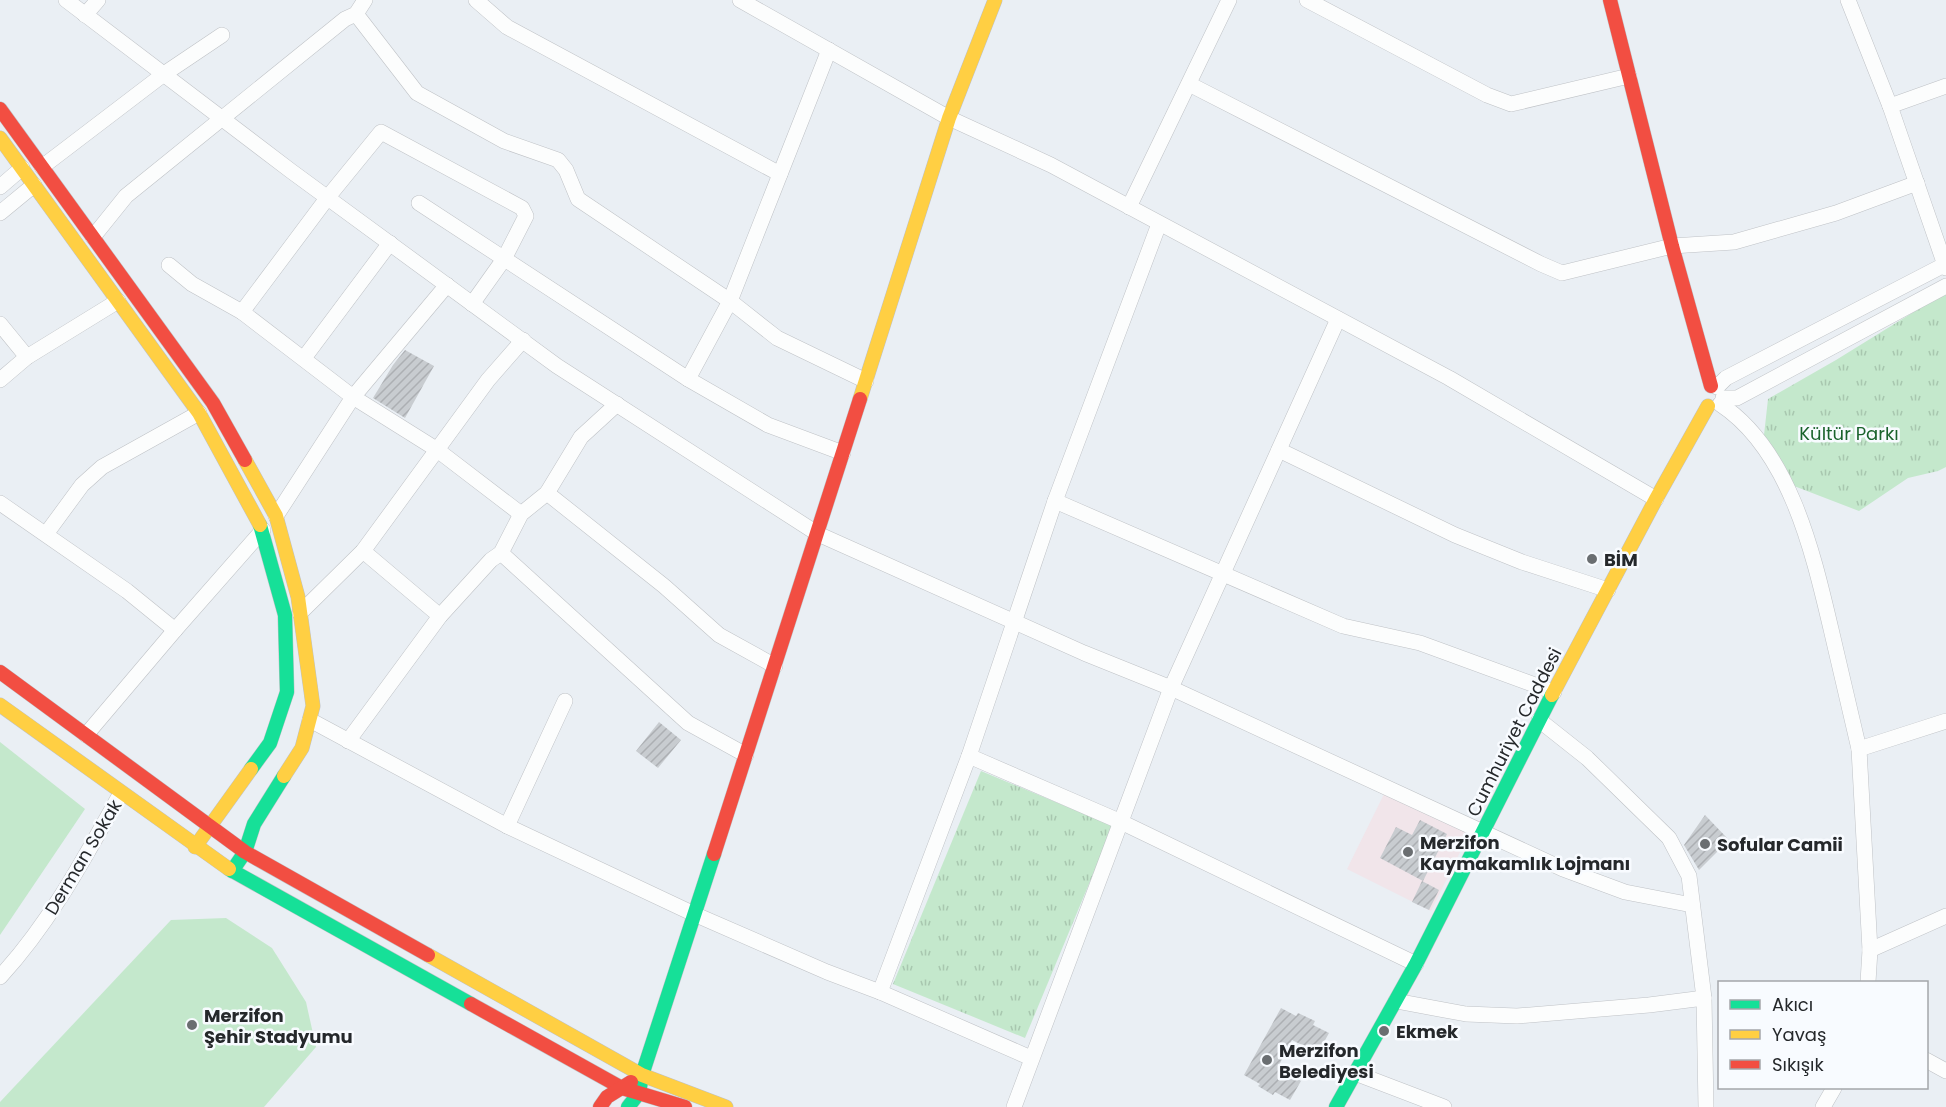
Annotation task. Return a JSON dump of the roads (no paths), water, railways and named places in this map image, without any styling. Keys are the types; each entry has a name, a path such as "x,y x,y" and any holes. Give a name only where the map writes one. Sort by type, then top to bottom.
{"street":[{"path":"66,0 557,366 818,534 1015,623 1171,688 1594,882 1647,897 1692,905"},
{"path":"85,15 98,0"},
{"path":"93,237 126,196 345,19 356,15 366,0"},
{"path":"476,0 507,27 780,174"},
{"path":"740,0 949,118 1051,165 1449,378 1656,499"},
{"path":"628,1107 639,1093 642,1075 818,534 949,118 995,0"},
{"path":"1129,207 1229,0"},
{"path":"1307,0 1487,95 1512,104 1629,76"},
{"path":"1610,0 1672,246 1716,396 1746,426 1768,455 1800,516 1815,559 1859,749 1870,950 1868,981"},
{"path":"1716,396 1726,378 1946,265 1890,106 1848,0"},
{"path":"356,15 417,93 504,141 558,160 566,170 578,199 730,301 777,338 866,381"},
{"path":"42,167 164,74 222,35"},
{"path":"688,379 730,301 829,50"},
{"path":"1189,84 1562,273 1672,246 1734,242 1836,213 1917,183"},
{"path":"1890,106 1946,86"},
{"path":"0,109 213,403 276,516 298,597 313,706 302,748 255,824 244,852 232,871"},
{"path":"242,312 328,197 381,132 522,208 526,216 504,260 472,304"},
{"path":"0,138 199,413 263,530 285,615 287,692 270,743 195,847"},
{"path":"0,187 22,168"},
{"path":"0,213 34,185"},
{"path":"419,203 688,379 768,425 843,453"},
{"path":"880,992 969,756 1055,501 1159,224"},
{"path":"304,358 390,243"},
{"path":"168,265 192,284 242,312 353,397 436,449 521,514"},
{"path":"276,516 353,397 447,285"},
{"path":"1716,396 1737,398 1946,286"},
{"path":"0,380 27,357 118,301"},
{"path":"1014,1107 1119,821 1171,688 1338,319"},
{"path":"0,324 27,357"},
{"path":"300,613 363,551 488,380 523,340"},
{"name":"Cumhuriyet Caddesi","path":"1336,1107 1416,964 1539,720 1656,499 1716,396"},
{"path":"348,741 440,616 491,560 501,553 521,514 547,493 581,437 617,404"},
{"path":"46,534 82,485 102,467 199,413"},
{"path":"1279,450 1464,539 1522,562 1608,590"},
{"path":"547,493 664,586 719,635 775,666"},
{"path":"1055,501 1342,626 1420,643 1554,692"},
{"path":"0,503 128,591 175,630"},
{"path":"86,735 263,530"},
{"path":"363,551 440,616"},
{"path":"501,553 688,723 746,755"},
{"path":"0,672 244,852 642,1075 726,1107"},
{"path":"507,826 566,701"},
{"path":"0,705 195,847 232,871 622,1088 685,1107"},
{"path":"310,720 507,826 694,914 1031,1058"},
{"path":"1539,720 1587,758 1669,838 1689,876 1704,998 1706,1107"},
{"path":"1859,749 1946,721"},
{"path":"969,756 1119,821 1416,964"},
{"name":"Derman Sokak","path":"0,977 14,962 68,888 121,793"},
{"path":"1870,950 1946,916"},
{"path":"1396,1001 1441,1011 1517,1016 1704,998"},
{"path":"1928,1061 1946,1071"},
{"path":"1355,1073 1444,1107"},
{"path":"600,1107 607,1097 642,1075"},
{"path":"1823,1107 1833,1089"}],"place":[{"name":"BİM","path":"1592,559"},
{"name":"Sofular Camii","path":"1705,844"},
{"name":"Merzifon Kaymakamlık Lojmanı","path":"1408,852"},
{"name":"Merzifon Şehir Stadyumu","path":"192,1025"},
{"name":"Ekmek","path":"1384,1031"},
{"name":"Merzifon Belediyesi","path":"1267,1060"}],"park label":[{"name":"Kültür Parkı","path":"1849,433"}]}
